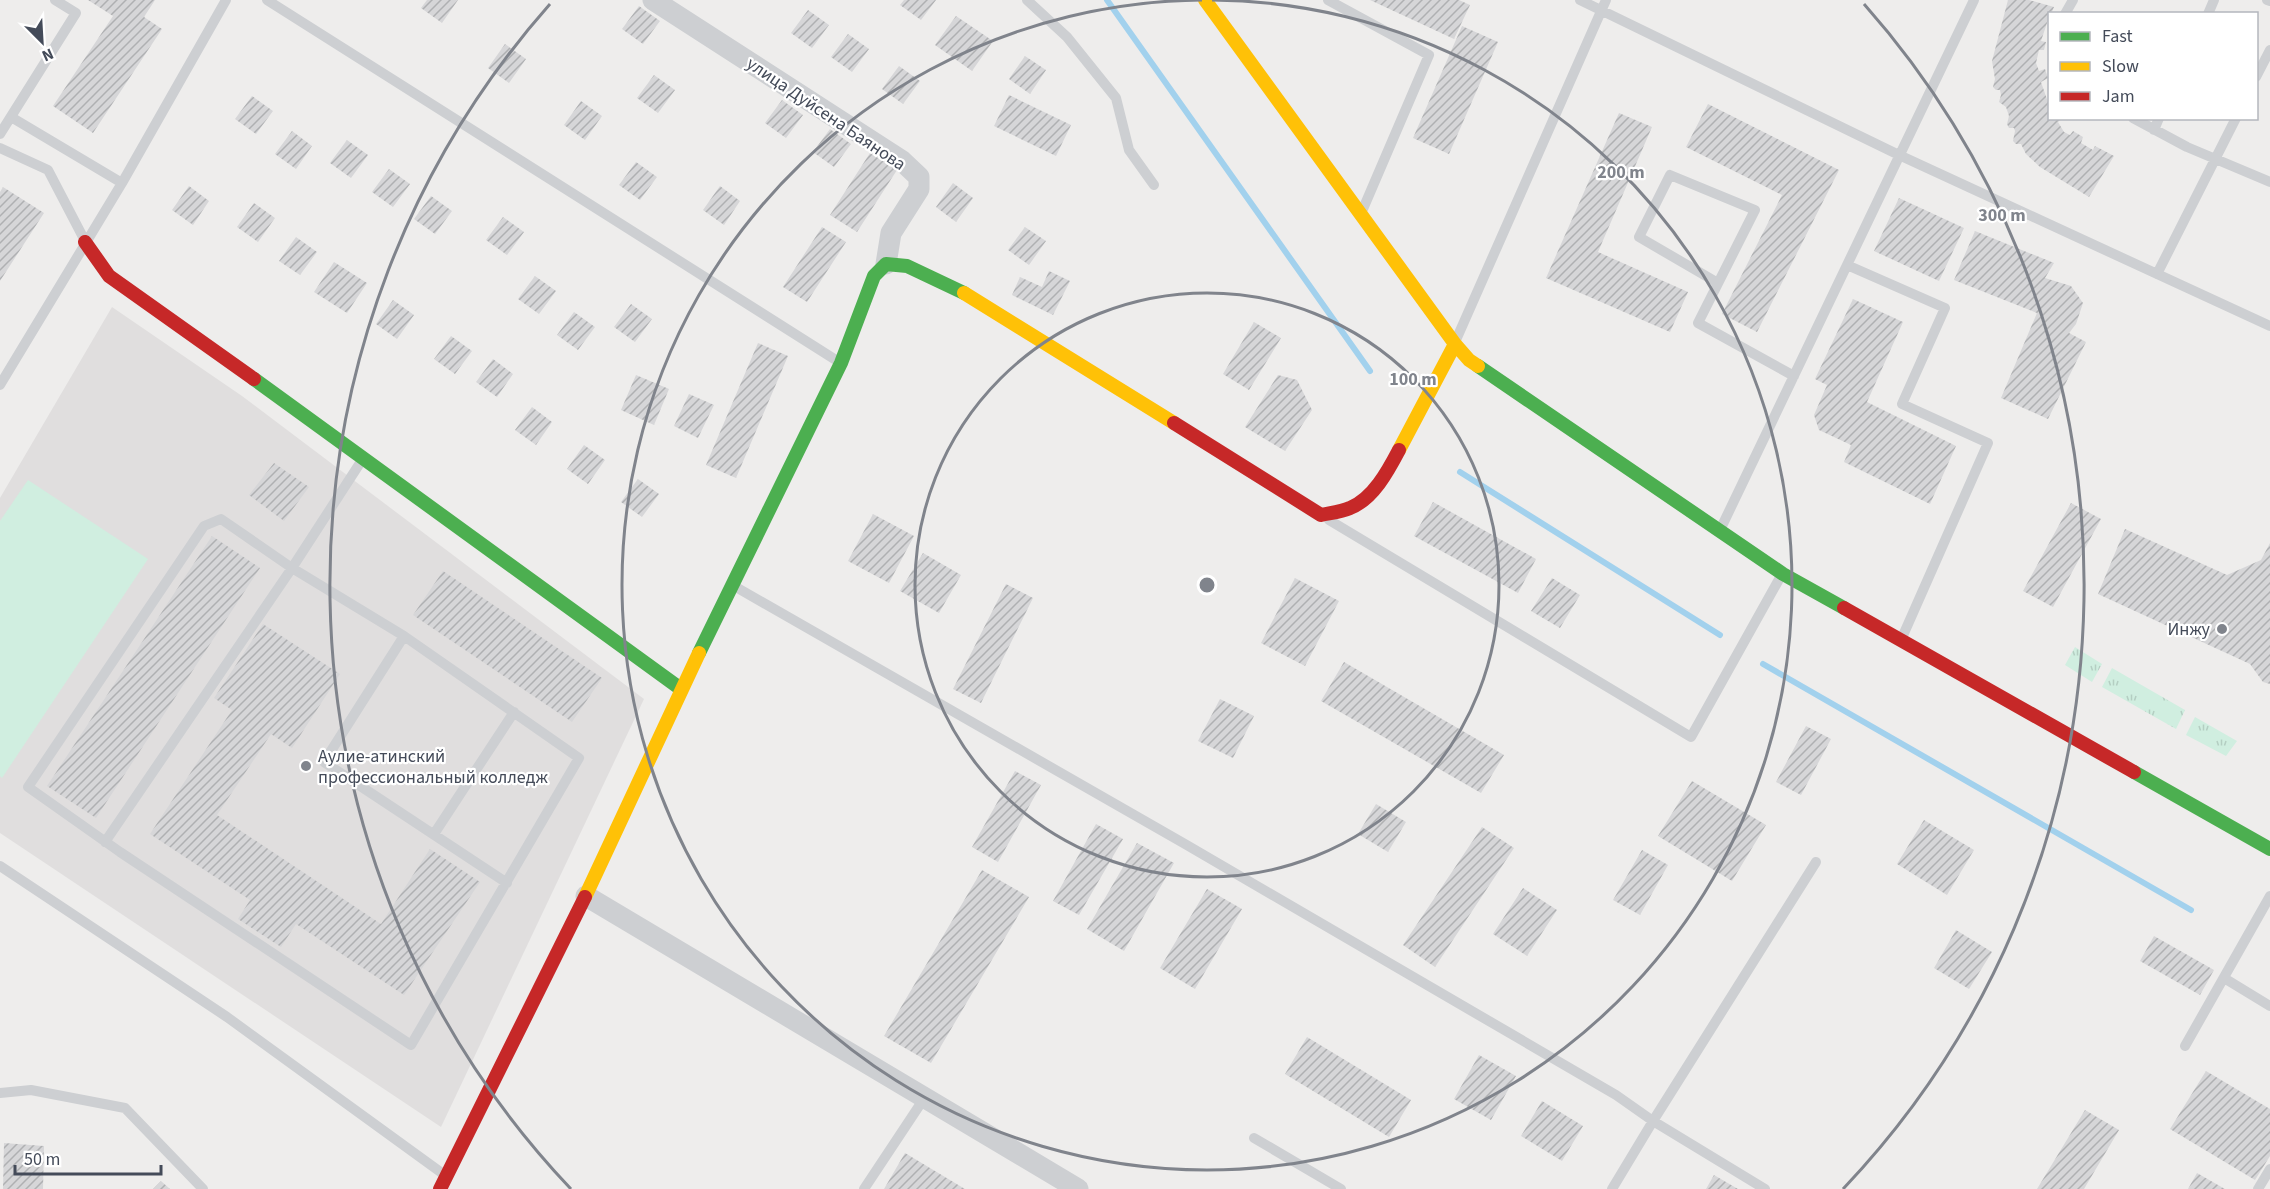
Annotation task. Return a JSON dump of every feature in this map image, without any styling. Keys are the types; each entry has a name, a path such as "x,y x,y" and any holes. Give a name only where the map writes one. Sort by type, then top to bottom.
{"street":[{"name":"улица Дуйсена Баянова","path":"653,0 901,160 919,177 919,189 891,233 886,264"},
{"path":"1205,0 1455,344 1469,360 1783,574 2270,849"},
{"path":"85,242 109,276 363,457 681,689"},
{"path":"443,1183 586,896 681,689 841,363 874,276 886,264 907,266 974,298 1321,515 1351,508 1369,496 1391,466 1455,344"},
{"path":"586,896 1078,1189"}],"lane":[{"path":"0,134 76,13 56,0"},
{"path":"0,386 122,183 226,0"},
{"path":"267,0 841,363"},
{"path":"1027,0 1067,37 1116,98 1129,150 1154,185"},
{"path":"1328,0 1429,56 1361,215"},
{"path":"1580,0 1604,5 1899,155 2270,326"},
{"path":"1720,531 1974,0"},
{"path":"1455,344 1604,5"},
{"path":"2258,73 2270,50"},
{"path":"11,117 122,183"},
{"path":"2136,120 2215,159 2270,182"},
{"path":"2154,130 2158,120"},
{"path":"2157,274 2235,120"},
{"path":"0,148 48,170 85,242"},
{"path":"1718,283 1639,237 1670,175 1755,210 1698,323 1794,376"},
{"path":"1847,265 1945,308 1902,404 1988,443 1901,640"},
{"path":"105,842 292,568 363,457"},
{"path":"1321,515 1690,737 1783,574"},
{"path":"221,519 292,568 404,636 579,758 411,1046 105,842 28,787 204,526 221,519"},
{"path":"732,585 1617,1095 1653,1121 1764,1189"},
{"path":"404,636 324,762 507,883"},
{"path":"434,834 514,712"},
{"path":"1612,1189 1816,862"},
{"path":"0,866 227,1017 443,1183"},
{"path":"2185,1046 2270,896"},
{"path":"2224,978 2270,1006"},
{"path":"0,1093 31,1090 125,1108 203,1189"},
{"path":"864,1189 925,1097"},
{"path":"1254,1138 1341,1189"},
{"path":"2258,1189 2270,1169"}],"shaded area":[{"name":"Аулие-атинский профессиональный колледж","path":"112,307 242,396 644,699 441,1127 0,833 0,498"}],"green space":[{"path":"28,480 148,559 2,778 0,776 0,521"},
{"path":"2075,647 2102,664 2092,682 2065,665"},
{"path":"2112,668 2185,710 2176,729 2102,687"},
{"path":"2195,717 2237,741 2226,756 2186,735"}],"building":[{"path":"88,0 155,0 144,17 162,29 93,133 53,106 113,16"},
{"path":"427,0 458,0 442,23 421,8"},
{"path":"904,0 936,0 921,20 900,5"},
{"path":"1370,0 1459,0 1470,5 1454,39"},
{"path":"2008,0 2029,0 2054,7 2052,12 2048,12 2048,20 2041,41 2046,42 2044,50 2039,50 2036,63 2039,71 2045,69 2048,78 2041,82 2048,102 2048,120 2060,120 2058,122 2064,132 2070,135 2073,131 2083,137 2081,143 2093,150 2095,146 2114,156 2089,197 2040,167 2026,154 2021,144 2013,141 2015,131 2007,124 2009,116 2006,107 1999,102 2000,90 1993,87 1995,79 1992,61"},
{"path":"639,6 660,21 643,44 622,29"},
{"path":"808,10 829,25 812,48 791,33"},
{"path":"956,16 993,41 972,71 935,45"},
{"path":"1462,26 1498,42 1449,154 1413,138"},
{"path":"848,34 869,49 852,72 831,57"},
{"path":"505,44 526,59 509,83 488,68"},
{"path":"1025,56 1046,70 1030,94 1009,79"},
{"path":"899,66 920,81 903,104 882,89"},
{"path":"654,75 675,90 658,113 637,98"},
{"path":"1009,95 1071,125 1056,156 994,126"},
{"path":"252,96 273,111 256,134 235,119"},
{"path":"782,100 803,115 786,138 765,123"},
{"path":"581,101 602,116 585,140 564,125"},
{"path":"1708,104 1839,170 1757,332 1722,314 1782,195 1686,147"},
{"path":"1619,113 1652,127 1598,252 1688,292 1670,332 1546,278"},
{"path":"830,129 851,144 834,167 813,152"},
{"path":"292,131 312,146 296,169 275,154"},
{"path":"347,140 368,155 351,178 330,163"},
{"path":"870,153 897,170 857,232 830,215"},
{"path":"636,162 657,177 640,200 619,185"},
{"path":"389,169 410,184 393,207 372,192"},
{"path":"953,183 973,198 956,222 936,207"},
{"path":"189,186 209,201 193,225 172,210"},
{"path":"720,186 740,201 724,225 703,210"},
{"path":"3,187 44,213 0,281 0,192"},
{"path":"431,196 452,211 435,234 414,219"},
{"path":"1899,198 1964,228 1939,281 1874,251"},
{"path":"254,203 275,218 258,242 237,227"},
{"path":"503,217 524,232 507,255 486,240"},
{"path":"822,227 846,242 807,302 783,287"},
{"path":"1025,227 1046,241 1029,265 1008,250"},
{"path":"1975,231 2054,263 2045,278 2071,286 2083,303 2076,324 2069,333 2086,342 2048,419 2001,398 2037,313 1954,280"},
{"path":"296,237 317,252 300,275 279,261"},
{"path":"334,262 367,283 347,313 314,292"},
{"path":"1049,271 1070,281 1053,315 1012,295 1020,277 1042,287"},
{"path":"535,276 556,291 539,314 518,299"},
{"path":"1853,299 1903,322 1867,402 1956,446 1930,504 1844,462 1851,445 1819,430 1814,415 1827,385 1815,379"},
{"path":"393,300 414,315 397,339 376,324"},
{"path":"631,304 652,319 635,342 614,327"},
{"path":"574,312 595,327 578,350 557,335"},
{"path":"1254,322 1281,338 1249,390 1223,374"},
{"path":"451,336 472,351 455,374 434,359"},
{"path":"758,343 788,356 736,478 706,465"},
{"path":"493,359 513,374 497,397 476,382"},
{"path":"636,375 669,389 654,425 621,410"},
{"path":"1278,375 1297,380 1312,410 1285,451 1245,427"},
{"path":"689,394 714,405 698,438 674,426"},
{"path":"532,407 552,422 536,445 515,430"},
{"path":"584,445 605,460 588,484 567,469"},
{"path":"274,463 309,487 284,521 249,495"},
{"path":"638,479 659,494 642,517 621,502"},
{"path":"1433,502 1536,559 1518,593 1414,536"},
{"path":"2071,503 2101,519 2053,607 2023,591"},
{"path":"873,514 914,536 889,583 848,561"},
{"name":"Инжу","path":"2125,529 2227,575 2261,560 2270,543 2270,684 2263,682 2250,664 2098,594"},
{"path":"212,536 260,568 96,818 47,786"},
{"path":"923,553 961,575 939,613 900,591"},
{"path":"443,571 602,678 572,722 413,615"},
{"path":"1295,578 1339,601 1305,666 1261,643"},
{"path":"1552,578 1580,595 1560,628 1531,611"},
{"path":"1006,584 1033,598 981,703 953,689"},
{"name":"Аулие-атинский профессиональный колледж","path":"263,624 340,674 292,748 271,734 217,815 381,924 430,849 480,882 404,995 296,924 281,947 238,919 250,900 150,834 232,710 214,698"},
{"path":"1344,662 1504,755 1481,793 1321,701"},
{"path":"1220,699 1254,716 1233,758 1198,741"},
{"path":"1806,726 1831,739 1801,795 1776,782"},
{"path":"1015,771 1041,785 998,862 972,847"},
{"path":"1692,781 1766,825 1732,881 1658,836"},
{"path":"1376,804 1406,822 1388,852 1358,834"},
{"path":"1924,820 1974,850 1947,895 1897,864"},
{"path":"1096,824 1123,839 1079,915 1053,901"},
{"path":"1482,827 1514,848 1435,967 1403,945"},
{"path":"1137,843 1174,863 1124,951 1087,929"},
{"path":"1642,850 1668,865 1640,915 1613,900"},
{"path":"982,870 1029,897 931,1063 884,1036"},
{"path":"1523,888 1557,910 1527,956 1493,934"},
{"path":"1207,889 1242,909 1195,989 1160,968"},
{"path":"1956,930 1992,952 1969,989 1934,968"},
{"path":"2154,936 2214,970 2200,995 2140,961"},
{"path":"1307,1037 1411,1100 1389,1137 1285,1074"},
{"path":"1479,1055 1516,1076 1491,1120 1454,1099"},
{"path":"2206,1071 2270,1109 2270,1156 2255,1180 2170,1129"},
{"path":"1542,1101 1583,1126 1562,1161 1521,1136"},
{"path":"2085,1110 2119,1130 2084,1189 2037,1189"},
{"path":"4,1143 44,1146 43,1189 3,1189"},
{"path":"905,1153 965,1189 884,1189"},
{"path":"2197,1173 2225,1189 2188,1189"},
{"path":"1714,1175 1738,1189 1706,1189"},
{"path":"161,1181 170,1189 153,1189"}],"waterway":[{"path":"1107,0 1370,371"},
{"path":"1460,472 1720,635"},
{"path":"1763,664 2191,910"}],"traffic: fast":[{"path":"699,653 841,363 874,276 886,264 907,266 964,293"},
{"path":"1478,366 1783,574 1844,608"},
{"path":"254,379 681,689"},
{"path":"2134,772 2270,849"}],"traffic: slow":[{"path":"1205,0 1455,344 1469,360 1478,366"},
{"path":"964,293 1174,423"},
{"path":"1399,450 1455,344"},
{"path":"585,897 699,653"}],"traffic: jam":[{"path":"85,242 109,276 254,379"},
{"path":"1174,423 1321,515 1347,509 1366,498 1385,475 1399,450"},
{"path":"1844,608 2134,772"},
{"path":"440,1189 585,897"}],"place":[{"name":"Инжу","path":"2222,629"},
{"name":"Аулие-атинский профессиональный колледж","path":"306,766"}]}
